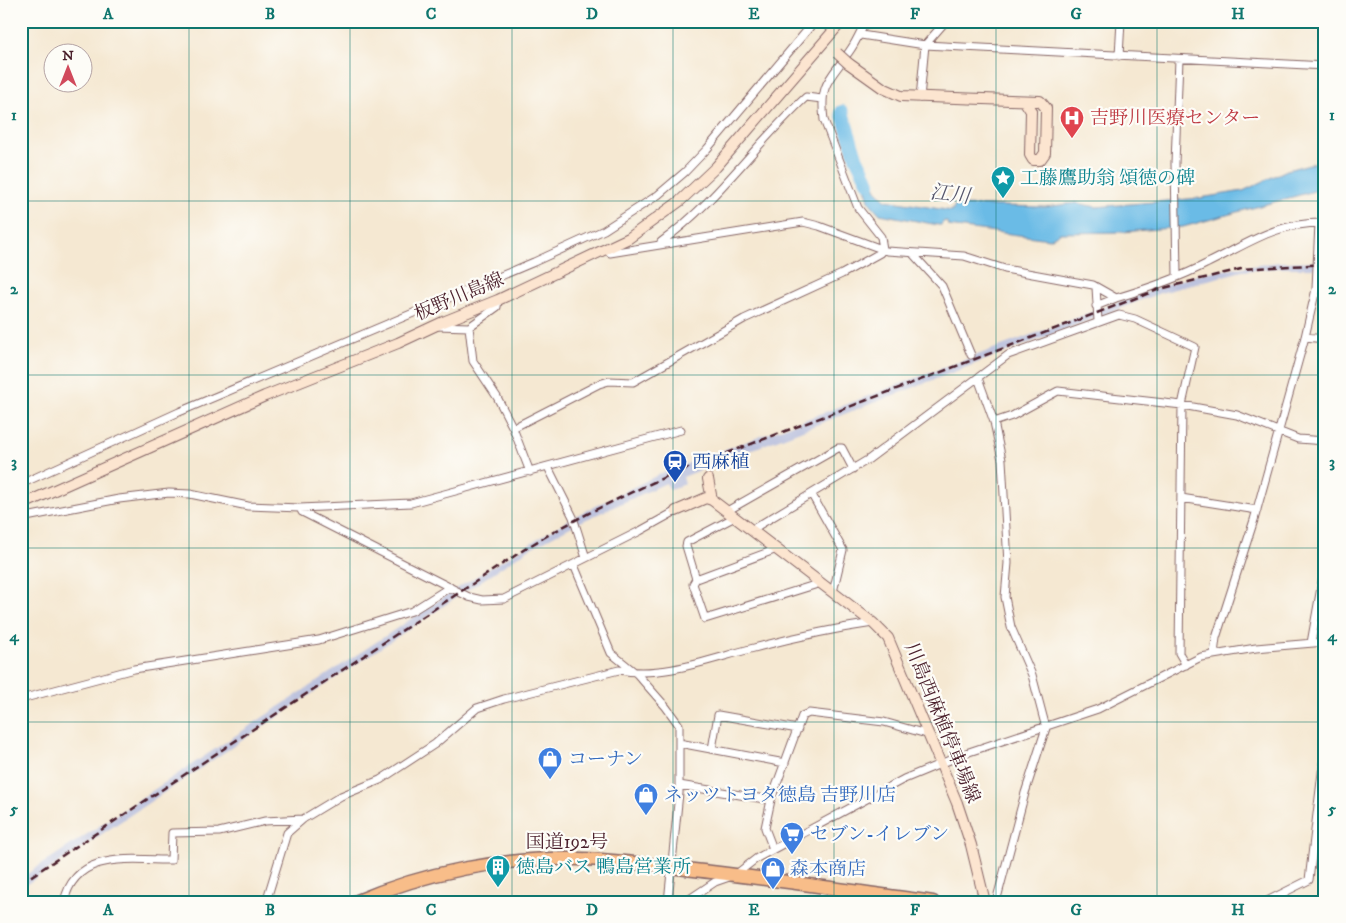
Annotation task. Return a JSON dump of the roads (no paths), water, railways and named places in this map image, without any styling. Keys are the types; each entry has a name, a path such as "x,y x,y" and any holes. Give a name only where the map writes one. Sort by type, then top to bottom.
{"highway":[{"name":"国道192号","path":"355,902 441,874 515,861 579,858 735,875 933,902"}],"main road":[{"name":"板野川島線","path":"21,505 247,404 498,300 607,249 655,220 695,188 842,21"},
{"path":"824,43 868,78 891,92 920,98 1040,101 1046,108 1045,154 1040,160 1033,160 1030,155 1031,111 1025,102"},
{"path":"676,511 690,503 706,498 712,500 708,479"},
{"name":"川島西麻植停車場線","path":"712,500 873,623 888,638 942,763 965,824 985,902"}],"street":[{"path":"21,484 179,412 534,262 604,230 658,195 685,172 816,21"},
{"path":"866,21 861,35 828,78 822,99 824,120 852,196 858,208 881,237 883,249"},
{"path":"920,98 926,45 946,21"},
{"path":"1119,56 1120,21"},
{"path":"861,35 926,45 1325,66"},
{"path":"1177,275 1175,194 1179,59"},
{"path":"658,244 683,226 712,199 806,97 822,99"},
{"path":"607,249 610,253 803,222 883,249 913,254 964,256 1005,269 1077,280 1096,287 1116,298"},
{"path":"1096,306 1205,265 1251,239 1276,230 1322,223 1316,289 1305,338 1257,510 1216,638 1214,654"},
{"path":"513,428 599,384 609,381 633,382 744,319 842,274 880,253 883,249"},
{"path":"913,254 942,286 971,355"},
{"path":"1096,287 1098,321"},
{"path":"434,326 470,327 497,307 498,300"},
{"path":"751,530 853,469 1008,355 1098,321 1119,316 1135,319 1195,347 1182,404 1179,653 1186,665"},
{"path":"470,327 473,361 497,397 513,428 530,472"},
{"path":"1305,338 1325,339"},
{"path":"978,378 994,422 1002,460 1008,563 1006,596 1008,612 1011,627 1032,675 1046,728 1025,794 996,902"},
{"path":"994,422 1012,416 1058,391 1182,404 1237,415 1298,439 1325,441"},
{"path":"21,518 119,499 168,493 190,494 248,506 300,508 411,503 681,430"},
{"path":"696,579 686,546 687,542 838,448 842,448 853,469"},
{"path":"548,467 573,517 586,558"},
{"path":"812,495 843,550 833,592"},
{"path":"1181,498 1257,510"},
{"path":"300,508 302,512 475,599 504,599 574,565 676,511"},
{"path":"777,549 696,579 692,584 705,619 821,583"},
{"path":"574,565 611,653 636,674 666,706 678,724 679,785 668,902"},
{"path":"1311,643 1325,565"},
{"path":"21,699 134,669 319,640 412,611 450,586"},
{"path":"266,902 287,833 303,818 341,796 380,780 434,744 477,708 504,699 619,670 636,674 664,671 792,638 873,623"},
{"path":"685,902 715,882 735,875 773,849 878,792 942,763 1012,737 1046,728 1098,709 1186,665 1214,654 1325,642"},
{"path":"773,849 765,828 771,800 802,716 809,713 884,722 930,735"},
{"path":"712,749 718,715 798,729"},
{"path":"679,743 785,763"},
{"path":"1265,902 1309,880 1325,748"},
{"path":"679,785 771,800"},
{"path":"64,902 67,890 73,881 93,864 106,860 171,860 172,834 219,832 265,821 303,818"}],"water":[{"path":"1325,160 1325,188 1183,227 1122,232 1060,233 1050,239 948,226 947,222 944,221 941,225 938,225 880,214 870,203 859,168 864,166 876,190 886,200 952,211 955,205 1045,207 1076,203 1096,207 1200,198 1243,191 1287,170"}],"waterway":[{"name":"江川","path":"842,112 856,157 869,183"}],"railway":[{"path":"21,883 528,547 617,499 672,474 1160,289 1241,269 1325,264"}],"place":[{"name":"吉野川医療センター","path":"1072,139"},
{"name":"工藤鷹助翁 頌徳の碑","path":"1003,199"},
{"name":"西麻植","path":"675,483"},
{"name":"コーナン","path":"550,780"},
{"name":"ネッツトヨタ徳島 吉野川店","path":"646,816"},
{"name":"セブン-イレブン","path":"792,855"},
{"name":"徳島バス 鴨島営業所","path":"498,888"},
{"name":"森本商店","path":"773,890"}]}
